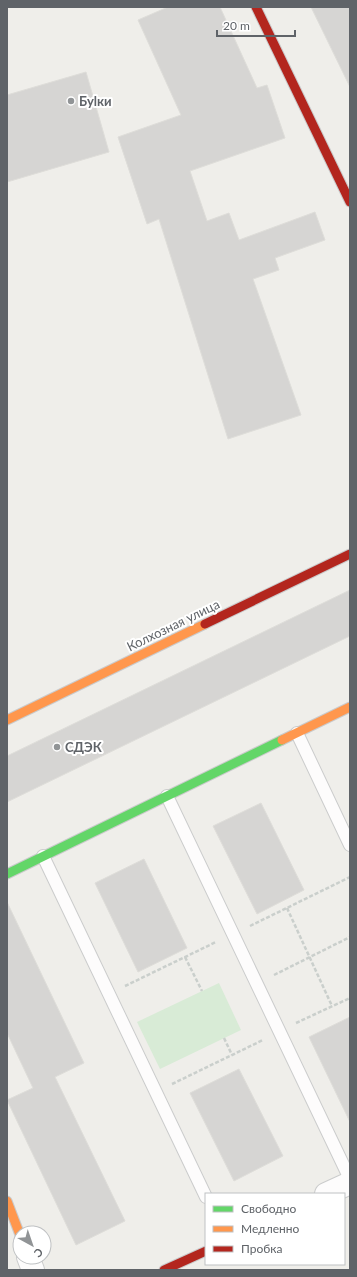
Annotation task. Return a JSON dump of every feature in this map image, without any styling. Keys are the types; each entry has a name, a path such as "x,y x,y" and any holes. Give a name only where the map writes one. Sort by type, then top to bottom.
{"street":[{"path":"256,7 350,202"},
{"name":"Колхозная улица","path":"7,720 350,554"},
{"path":"7,874 350,707"},
{"path":"7,1201 16,1225"},
{"path":"164,1270 205,1251"}],"lane":[{"path":"297,733 350,845"},
{"path":"167,796 280,1032 344,1187"},
{"path":"43,856 205,1195"}],"path":[{"path":"288,908 332,1006"},
{"path":"256,984 350,937"},
{"path":"185,957 202,991"},
{"path":"156,1092 350,998"},
{"path":"224,1038 232,1055"}],"green space":[{"path":"219,983 241,1030 160,1069 137,1022"}],"building":[{"path":"168,7 220,7 257,88 267,85 285,138 190,171 207,221 229,213 239,240 315,212 325,240 275,258 279,270 253,279 301,415 228,439 159,219 147,224 118,137 181,115 138,20"},
{"path":"311,7 350,7 350,87"},
{"path":"86,72 109,152 7,182 7,95"},
{"path":"350,590 350,636 7,802 7,756"},
{"path":"261,803 304,890 257,914 213,826"},
{"path":"144,859 187,948 138,972 95,883"},
{"path":"7,902 84,1063 55,1077 125,1221 76,1245 7,1100 33,1088 7,1033"},
{"path":"350,1017 350,1122 309,1037"},
{"path":"239,1069 283,1156 234,1181 190,1093"}],"traffic: fast":[{"path":"7,874 282,740"}],"traffic: slow":[{"path":"7,720 205,624"},
{"path":"282,740 350,707"},
{"path":"7,1201 16,1225"}],"traffic: jam":[{"path":"256,7 350,202"},
{"path":"205,624 350,554"},
{"path":"164,1270 205,1251"}],"place":[{"name":"Буlки","path":"71,101"},
{"name":"СДЭК","path":"57,747"}]}
